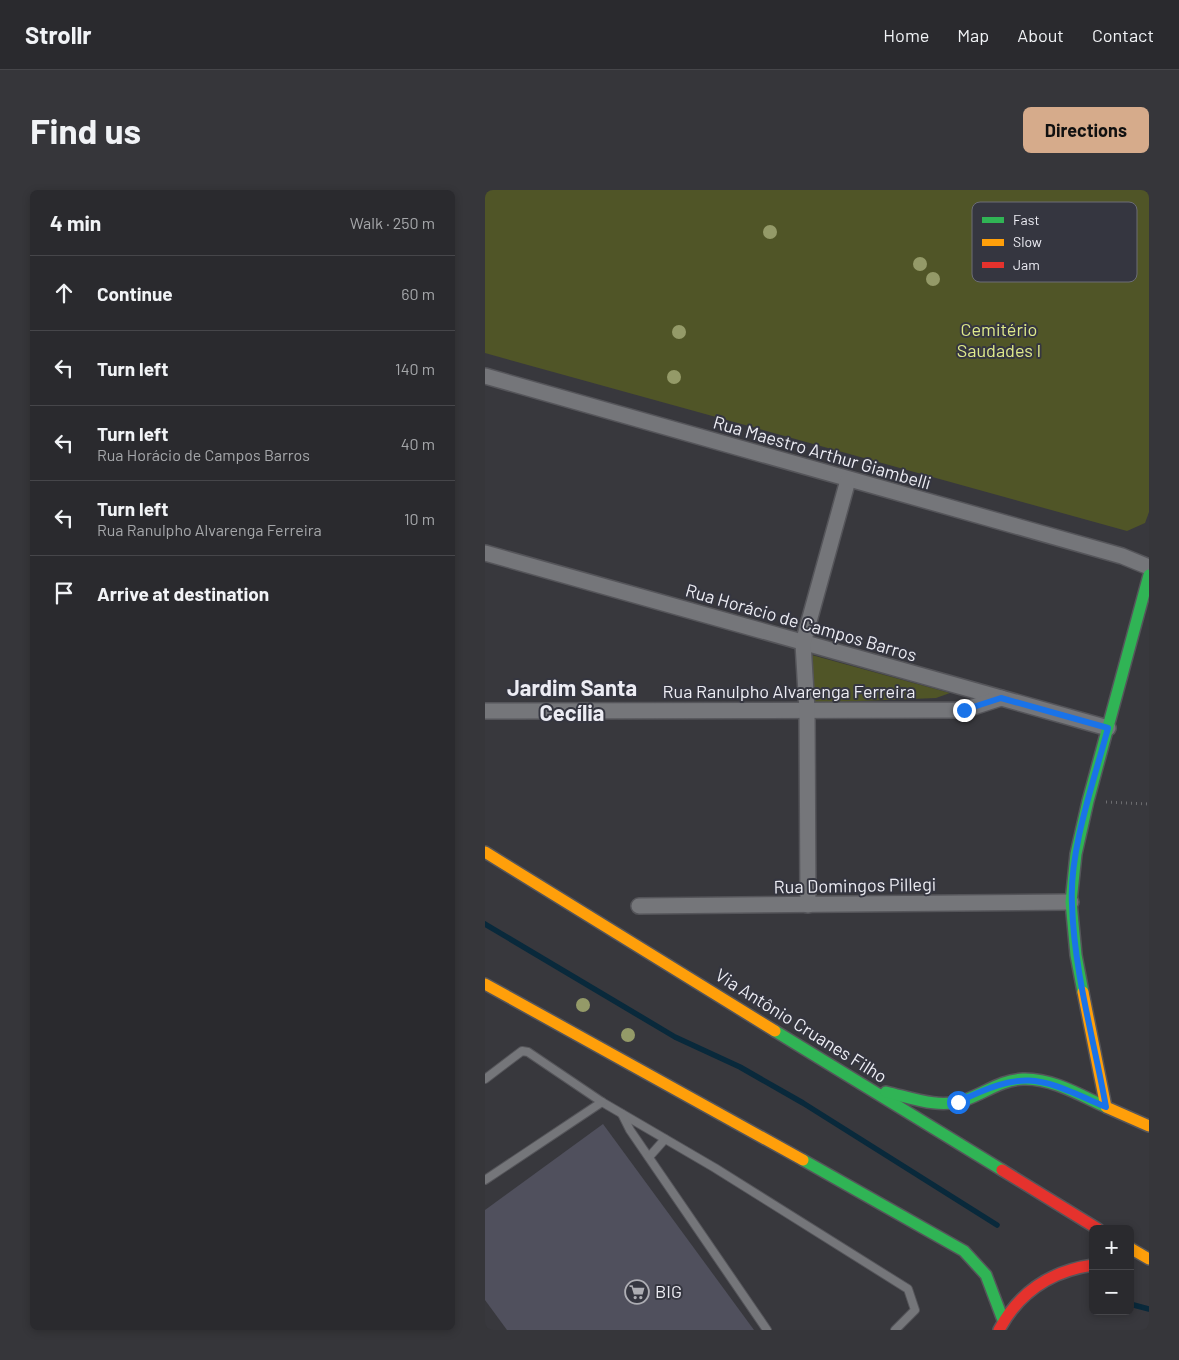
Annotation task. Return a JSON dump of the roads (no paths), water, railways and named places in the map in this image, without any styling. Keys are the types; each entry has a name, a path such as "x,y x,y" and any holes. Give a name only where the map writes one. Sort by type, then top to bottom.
{"main road":[{"path":"1106,1107 1076,955 1071,902 1076,854 1088,801 1149,575"},
{"name":"Via Antônio Cruanes Filho","path":"485,852 866,1088 1092,1225"},
{"path":"485,984 951,1242 975,1259 989,1275 1001,1325"},
{"path":"866,1088 938,1104 958,1102 992,1086 1023,1079 1049,1082 1149,1126"},
{"path":"1134,1251 1149,1260"},
{"path":"1001,1325 1032,1286 1063,1270 1089,1265"}],"street":[{"name":"Rua Maestro Arthur Giambelli","path":"485,376 1122,556 1149,566"},
{"path":"809,905 807,710 803,642 848,480"},
{"name":"Rua Horácio de Campos Barros","path":"485,553 1108,728"},
{"name":"Rua Ranulpho Alvarenga Ferreira","path":"485,711 964,710 1001,698"},
{"name":"Rua Domingos Pillegi","path":"639,906 1071,902"}],"lane":[{"path":"485,1079 522,1051 528,1052 602,1102 715,1168 908,1289 915,1310 895,1330"},
{"path":"485,1180 602,1102"},
{"path":"622,1114 630,1130 767,1330"},
{"path":"649,1157 665,1139"}],"waterway":[{"path":"485,924 675,1037 740,1067 803,1103 997,1225"},
{"path":"1134,1305 1149,1309"}],"place":[{"name":"BIG","path":"637,1292"}],"district":[{"name":"Jardim Santa Cecília","path":"572,700"}],"park label":[{"name":"Cemitério Saudades I","path":"999,340"}]}
